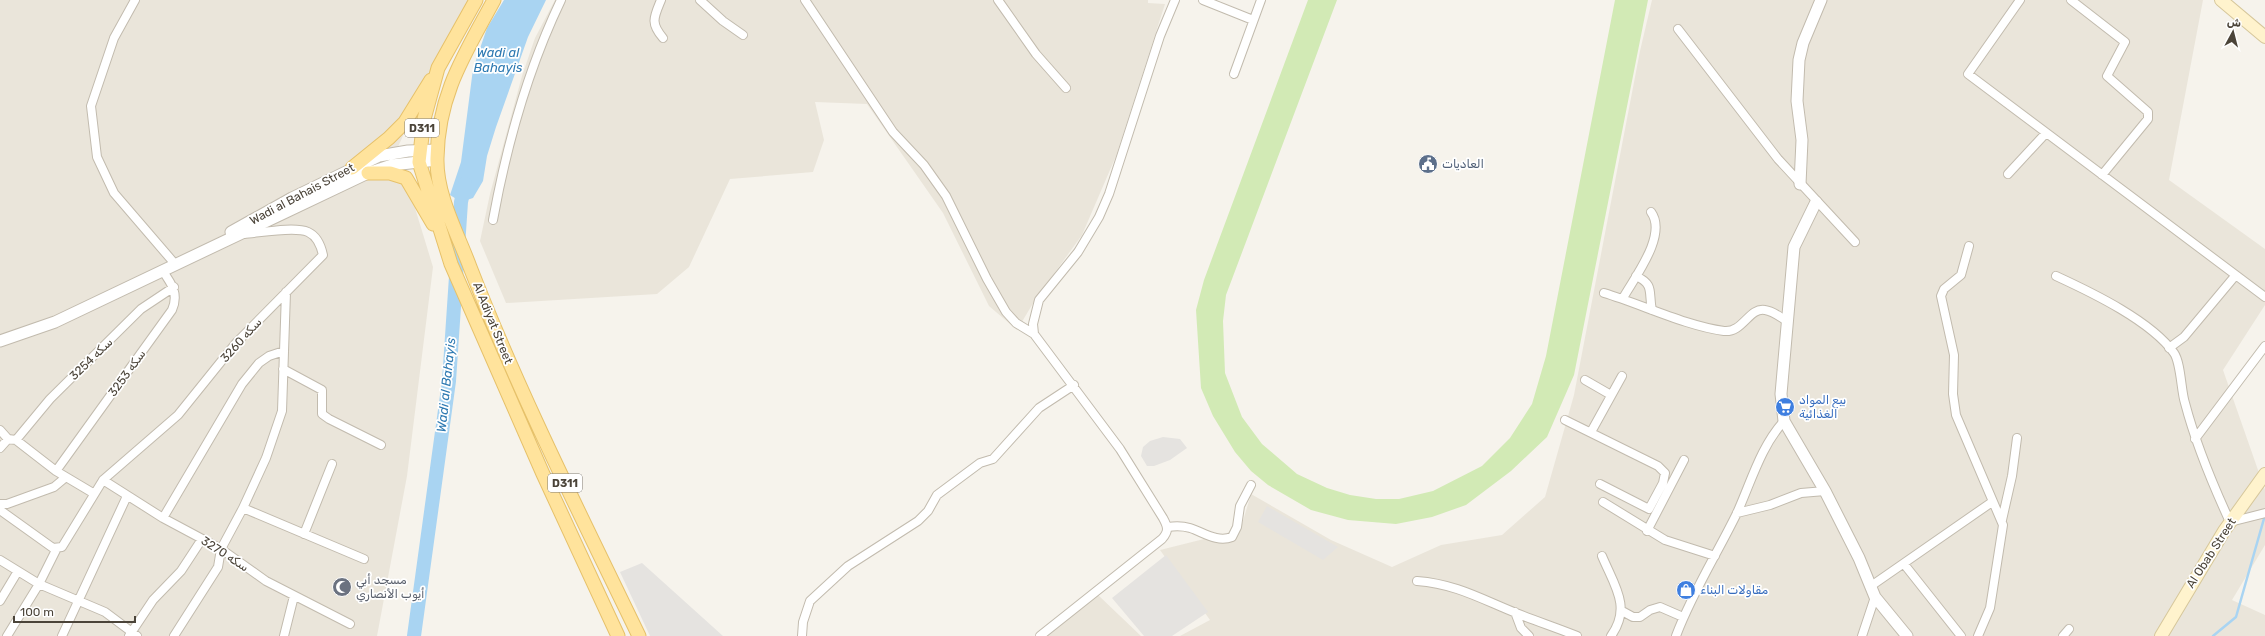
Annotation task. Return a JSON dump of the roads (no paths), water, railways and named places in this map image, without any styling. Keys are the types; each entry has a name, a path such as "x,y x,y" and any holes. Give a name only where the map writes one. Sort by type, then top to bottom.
{"main road":[{"name":"Al Adiyat Street","path":"476,0 438,68 424,119 419,156 440,233 451,264 494,363 618,636"},
{"name":"Al Adiyat Street","path":"494,0 452,77 440,118 437,155 440,189 494,328 524,396 639,636"},
{"path":"2221,0 2264,36"},
{"path":"352,168 389,138 405,122 438,68"},
{"path":"368,174 390,172 406,178 413,187 425,212 440,233"},
{"name":"Al Obab Street","path":"2161,636 2230,522 2265,474"}],"street":[{"path":"135,0 114,38 91,106 97,157 114,193 176,264"},
{"path":"493,220 503,166 522,94 543,38 561,0"},
{"path":"660,0 656,8 654,22 663,38"},
{"path":"700,0 723,21 743,35"},
{"path":"805,0 893,132 924,165 946,196 987,279 1006,312 1016,322 1034,334 1074,385 1120,449 1168,527"},
{"path":"998,0 1036,54 1066,88"},
{"path":"1034,334 1033,324 1039,300 1078,252 1099,217 1109,194 1160,36 1175,0"},
{"path":"1203,0 1254,20"},
{"path":"1234,74 1261,0"},
{"path":"1800,184 1802,140 1797,101 1799,60 1803,43 1821,0"},
{"path":"2020,0 1968,74 2265,297"},
{"path":"2071,0 2125,42 2107,76 2148,112 2148,119 2102,175"},
{"path":"1678,29 1778,160 1855,242"},
{"path":"2008,174 2046,133"},
{"name":"Wadi al Bahais Street","path":"176,264 273,209 352,168 379,156 437,155"},
{"name":"Wadi al Bahais Street","path":"0,341 55,322 162,270 368,174 419,156"},
{"path":"1816,202 1794,247 1781,394 1784,421 1825,491 1859,558 1873,591 1906,636"},
{"path":"1623,298 1650,250 1657,230 1656,220 1651,212"},
{"name":"سكه 3260","path":"7,636 39,584 57,548 62,547 93,493 103,480 178,415 236,343 323,255 321,245 308,232 292,230 241,234"},
{"path":"1969,246 1961,275 1944,289 1941,296 1954,355 1953,394 1956,415 1992,502 2002,520 2004,531 1990,608 1978,636"},
{"path":"162,270 174,287"},
{"path":"1636,276 1647,283 1650,288 1652,310"},
{"path":"2056,276 2088,291 2158,334 2175,355 2184,402 2195,439 2230,522 2265,513"},
{"path":"2169,348 2184,337 2236,276"},
{"name":"سكه 3254","path":"0,448 12,439 141,308 174,287"},
{"name":"سكه 3253","path":"56,471 172,310 175,303 174,287"},
{"path":"174,636 218,567 221,548 243,508 266,458 282,411 286,292"},
{"path":"1604,292 1652,310 1724,331 1738,328 1755,312 1760,310 1765,310 1787,321"},
{"path":"2195,439 2265,346"},
{"path":"163,518 242,384 259,363 269,356 284,350"},
{"path":"284,369 322,390 322,414 381,445"},
{"path":"1591,432 1622,376"},
{"path":"1586,380 1611,395"},
{"path":"802,636 809,603 840,573 918,521 928,511 937,495 980,463 993,459 1039,408 1074,385"},
{"path":"1565,420 1658,466 1665,473 1663,483 1649,509 1600,484"},
{"path":"1676,636 1683,617 1737,513 1769,442 1784,421"},
{"path":"0,430 56,471 93,493"},
{"path":"2002,520 2011,483 2017,438"},
{"path":"1647,530 1684,460"},
{"path":"304,534 332,464"},
{"path":"0,504 7,504 47,490 66,477"},
{"name":"سكه 3270","path":"103,480 163,518 221,548 266,581 350,624"},
{"path":"1168,527 1190,528 1214,538 1227,539 1232,537 1237,527 1240,506 1251,485"},
{"path":"1737,513 1770,506 1801,494 1825,491"},
{"path":"62,636 127,496"},
{"path":"1603,502 1647,530 1674,544 1715,556"},
{"path":"1862,636 1873,591 1904,564 1992,502"},
{"path":"243,508 364,559"},
{"path":"0,510 53,548 57,548"},
{"path":"1040,636 1162,539 1168,527"},
{"path":"0,560 39,584 80,600 105,612 133,635 153,600 181,570 202,539"},
{"path":"1602,556 1619,596 1622,611 1619,624 1611,636"},
{"path":"1904,564 1961,636"},
{"path":"0,601 18,571"},
{"path":"1417,581 1451,585 1467,590 1515,612 1577,636"},
{"path":"284,636 294,596"},
{"path":"1622,611 1633,617 1640,618 1650,610 1660,607 1683,617"},
{"path":"1515,612 1521,628 1529,636"},
{"path":"2063,636 2070,629"}],"water":[{"name":"Wadi al Bahayis","path":"504,0 546,0 528,37 496,127 487,156 483,181 473,198 461,202 450,195 461,162 473,69 487,28"}],"waterway":[{"name":"Wadi al Bahayis","path":"414,636 449,381 461,202 465,184"},
{"path":"2213,636 2236,617 2265,515"}],"place":[{"name":"العاديات","path":"1428,164"},
{"name":"بيع المواد الغذائية","path":"1785,407"},
{"name":"مسجد أبي أيوب الأنصاري","path":"342,587"},
{"name":"مقاولات البناء","path":"1686,590"}]}
